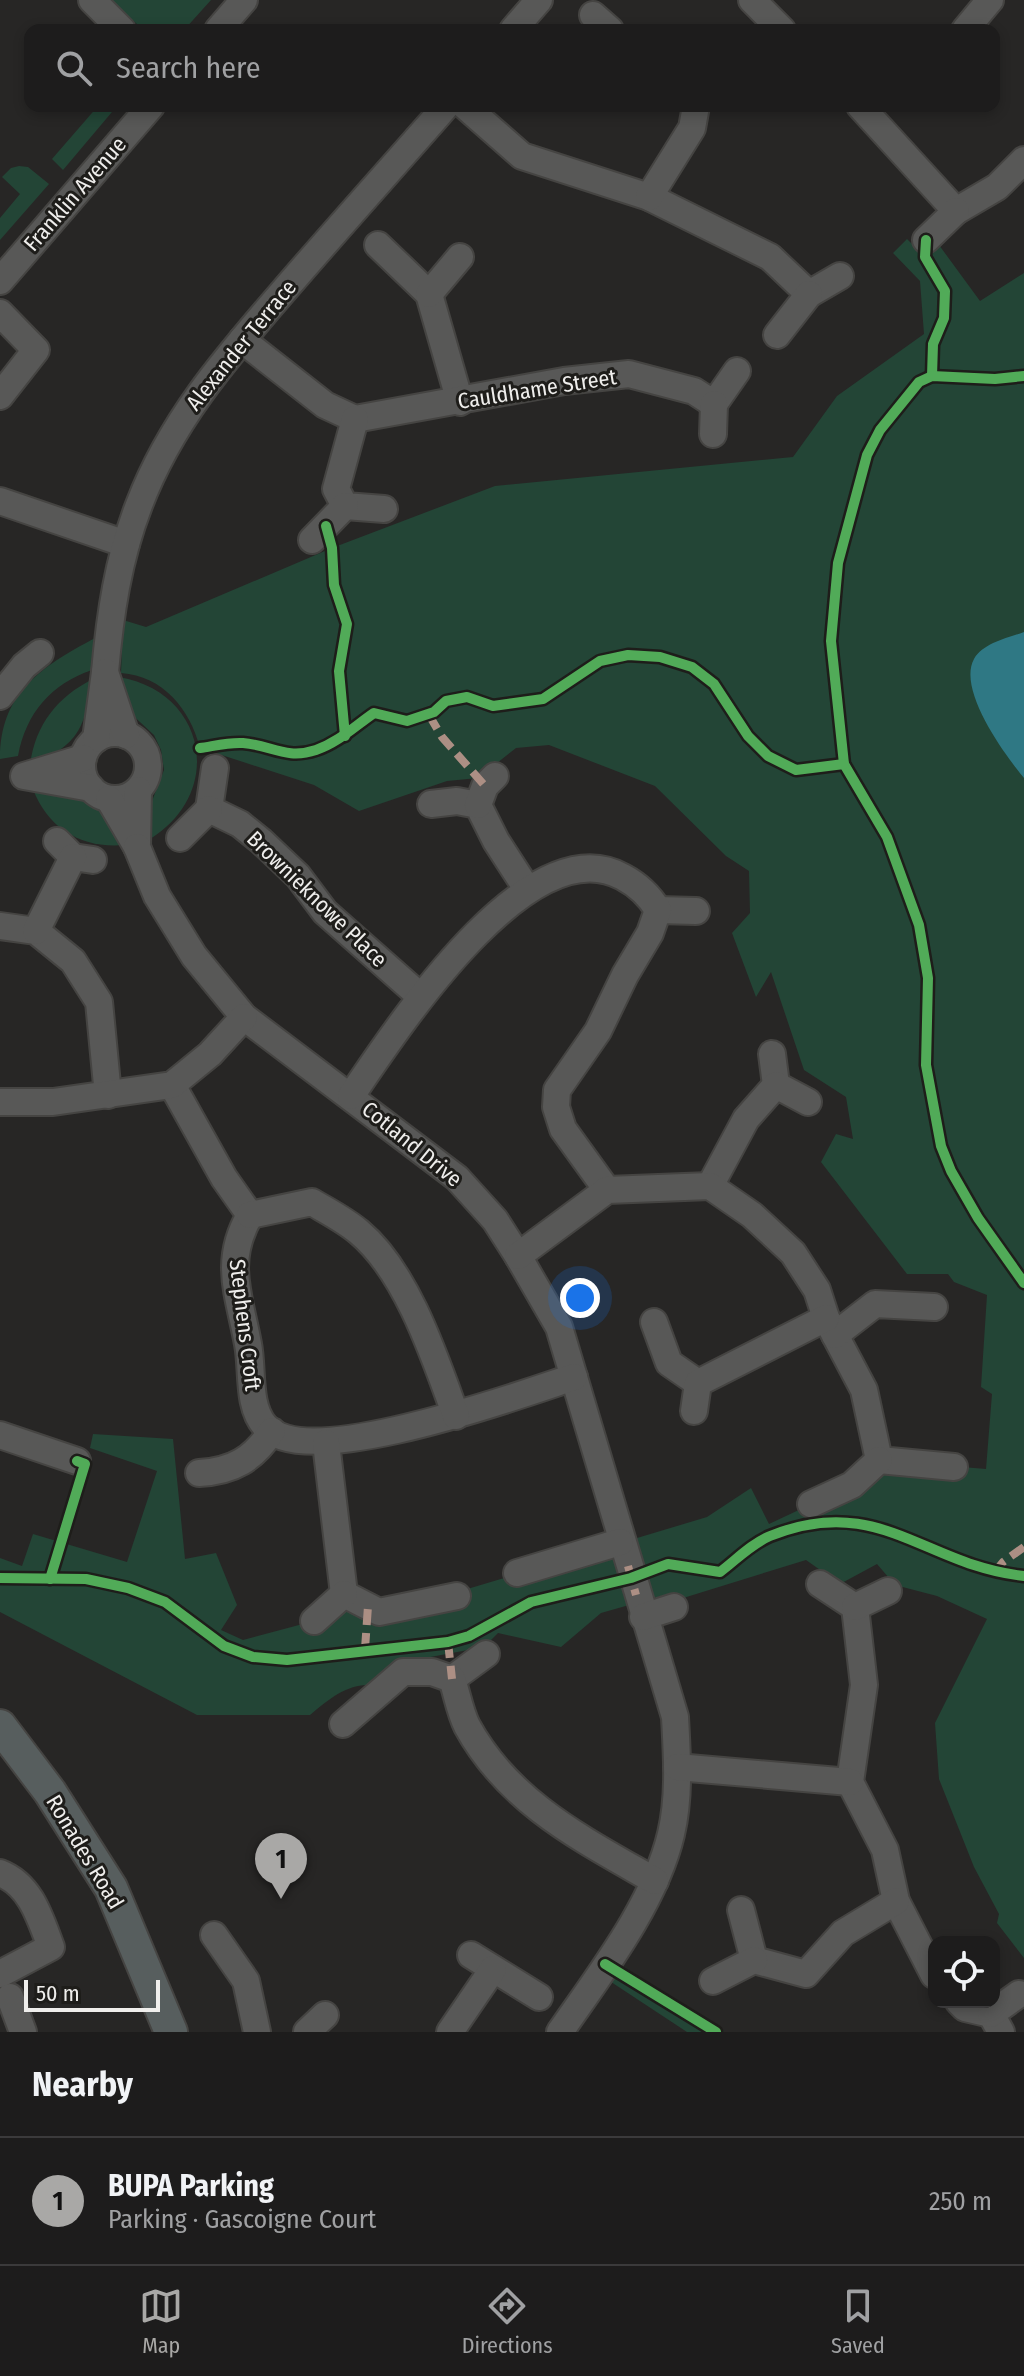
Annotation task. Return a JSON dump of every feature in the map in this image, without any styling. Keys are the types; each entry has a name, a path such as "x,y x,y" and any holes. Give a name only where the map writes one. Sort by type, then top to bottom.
{"main road":[{"name":"Ronades Road","path":"0,1726 50,1792 111,1888 171,2032"}],"street":[{"path":"92,0 116,24"},
{"path":"223,24 244,0"},
{"path":"518,24 539,0"},
{"path":"970,24 990,0"},
{"name":"Franklin Avenue","path":"0,281 146,112"},
{"name":"Alexander Terrace","path":"105,672 109,623 126,544 139,505 169,440 207,381 441,112"},
{"path":"472,112 522,156 649,197 770,257 809,294"},
{"path":"649,197 692,128 695,112"},
{"path":"876,112 956,211"},
{"path":"926,240 956,211 997,187 1024,160"},
{"path":"378,245 429,294 460,402"},
{"path":"429,294 460,257"},
{"path":"777,335 809,294 840,276"},
{"path":"0,313 36,350 0,396"},
{"path":"242,340 325,405 355,419 336,489 345,506"},
{"path":"713,434 714,404 737,371"},
{"name":"Cauldhame Street","path":"355,419 564,381 629,374 694,391 714,404"},
{"path":"0,501 59,524 126,544"},
{"path":"345,506 384,509"},
{"path":"312,540 345,506"},
{"path":"4,685 40,653"},
{"name":"Cotland Drive","path":"105,672 126,735 135,739 146,754 148,773 138,790 137,847"},
{"name":"Cotland Drive","path":"105,672 85,779 100,793 137,847 157,896 194,956 244,1017 457,1178 495,1220 559,1327 639,1606 675,1717 677,1767 672,1832 655,1881 560,2032"},
{"path":"12,778 90,748 106,734 126,735"},
{"path":"180,838 209,809 215,768"},
{"path":"495,776 485,786 478,805 496,841 527,889"},
{"path":"12,778 129,796 138,790"},
{"path":"431,804 457,801 478,805"},
{"name":"Brownieknowe Place","path":"209,809 240,824 261,841 298,876 325,912 420,996"},
{"path":"36,931 74,853"},
{"path":"351,1096 420,996 479,931 527,889 586,867 611,870 650,897 658,910"},
{"path":"658,910 696,911"},
{"path":"607,1190 563,1129 556,1107 557,1090 598,1031 650,933 658,910"},
{"path":"0,926 36,931 73,961 99,1002 108,1095"},
{"path":"0,1102 53,1102 83,1095 108,1095 172,1085 210,1054 244,1017"},
{"path":"710,1186 746,1119 776,1085 772,1054"},
{"path":"172,1085 224,1178 250,1215 312,1202 360,1232 394,1276 427,1335 456,1416"},
{"path":"776,1085 808,1102"},
{"path":"518,1256 607,1190 710,1186 752,1215 793,1253 817,1290 831,1326 864,1390 879,1460"},
{"name":"Stephens Croft","path":"250,1215 237,1236 232,1262 252,1364 255,1409 272,1431"},
{"path":"698,1383 875,1304 934,1307"},
{"path":"654,1322 669,1363 698,1383"},
{"path":"199,1473 227,1469 246,1461 272,1431 284,1438 326,1443 456,1416 574,1377"},
{"path":"694,1411 698,1383"},
{"path":"0,1435 77,1461"},
{"path":"326,1443 344,1594"},
{"path":"811,1504 852,1485 879,1460 954,1467"},
{"path":"517,1573 624,1554"},
{"path":"820,1584 855,1607"},
{"path":"855,1607 888,1591"},
{"path":"344,1594 379,1612 457,1596"},
{"path":"314,1621 344,1594"},
{"path":"639,1606 674,1607"},
{"path":"855,1607 864,1685 850,1782 885,1850 896,1901 928,1963"},
{"path":"452,1679 486,1654"},
{"path":"343,1724 403,1672 432,1672 452,1679"},
{"path":"452,1679 466,1723 516,1792 545,1817 655,1881"},
{"path":"677,1767 850,1782"},
{"path":"0,1873 15,1879 29,1896 51,1947 5,1985 23,2032"},
{"path":"713,1981 754,1960 806,1974 843,1933 896,1901"},
{"path":"741,1910 754,1960"},
{"path":"214,1935 246,1981 257,2032"},
{"path":"450,2032 482,1962 539,1997"},
{"path":"965,2008 996,2023 1019,1994"}],"green space":[{"path":"105,0 211,0 189,24 137,24 123,12 110,10"},
{"path":"93,112 112,112 63,170 52,159"},
{"path":"28,167 49,184 0,240 0,218 20,194 2,177 11,168"},
{"path":"907,239 925,257 939,245 980,301 1024,273 1024,1958 997,1923 999,1914 974,1867 939,1779 935,1723 987,1619 937,1596 895,1585 877,1564 840,1584 806,1560 680,1599 675,1592 601,1613 561,1647 498,1633 484,1647 409,1661 376,1685 349,1689 310,1715 197,1715 0,1612 0,1558 22,1566 33,1534 127,1562 157,1471 90,1448 93,1434 173,1439 185,1559 216,1553 237,1605 221,1630 243,1640 314,1621 344,1594 379,1611 464,1590 707,1517 751,1488 769,1524 852,1485 879,1460 986,1469 992,1394 981,1387 987,1295 954,1282 948,1274 907,1274 821,1162 836,1134 853,1139 846,1097 804,1070 771,972 756,997 732,933 750,913 749,871 726,856 655,786 549,745 516,748 478,778 447,781 359,811 314,785 200,748 189,720 172,697 150,680 121,673 123,620 146,627 332,548 495,486 793,457 837,396 924,334 920,281 893,253"},
{"path":"95,638 92,670 64,683 53,692 27,726 18,756 0,759 7,716 16,699 41,672"},
{"path":"119,677 149,686 172,702 187,723 196,746 196,771 189,796 174,819 150,839 152,801 164,770 161,750 154,735 127,710"},
{"path":"93,679 86,711 76,733 59,750 30,765 37,737 50,714 69,694"},
{"path":"33,789 88,803 106,818 125,845 95,844 68,834 48,815"},
{"path":"609,1957 724,2032 687,2032 599,1974"}],"water":[{"path":"1024,632 1024,778 986,722 977,704 970,672 974,659 983,649"}],"marked path":[{"path":"429,715 442,737 485,786"},
{"path":"994,1573 1003,1562 1024,1547"},
{"path":"628,1566 636,1595"},
{"path":"365,1649 368,1606"},
{"path":"448,1642 452,1679"}],"cycle path":[{"path":"926,240 925,257 945,291 944,318 933,344 932,376"},
{"path":"1024,376 995,379 932,376 919,382 880,430 867,455 838,563 831,641 844,764 887,837 919,925 928,978 926,1065 941,1146 951,1171 978,1218 1024,1283"},
{"path":"326,526 332,548 334,585 347,624 339,671 345,736"},
{"path":"200,748 243,743 287,753 305,753 332,743 374,713 407,721 434,712 446,701 467,697 493,706 543,699 600,661 628,655 660,657 692,667 714,684 748,736 768,756 796,770 844,764"},
{"path":"50,1579 85,1464 77,1461"},
{"path":"0,1578 86,1579 128,1588 165,1602 224,1646 253,1657 287,1660 448,1642 469,1636 531,1602 631,1578 668,1564 720,1572 763,1539 808,1525 842,1522 872,1527 989,1570 1024,1576"},
{"path":"605,1964 716,2032"}],"place":[{"name":"BUPA Parking","path":"281,1899"}]}
